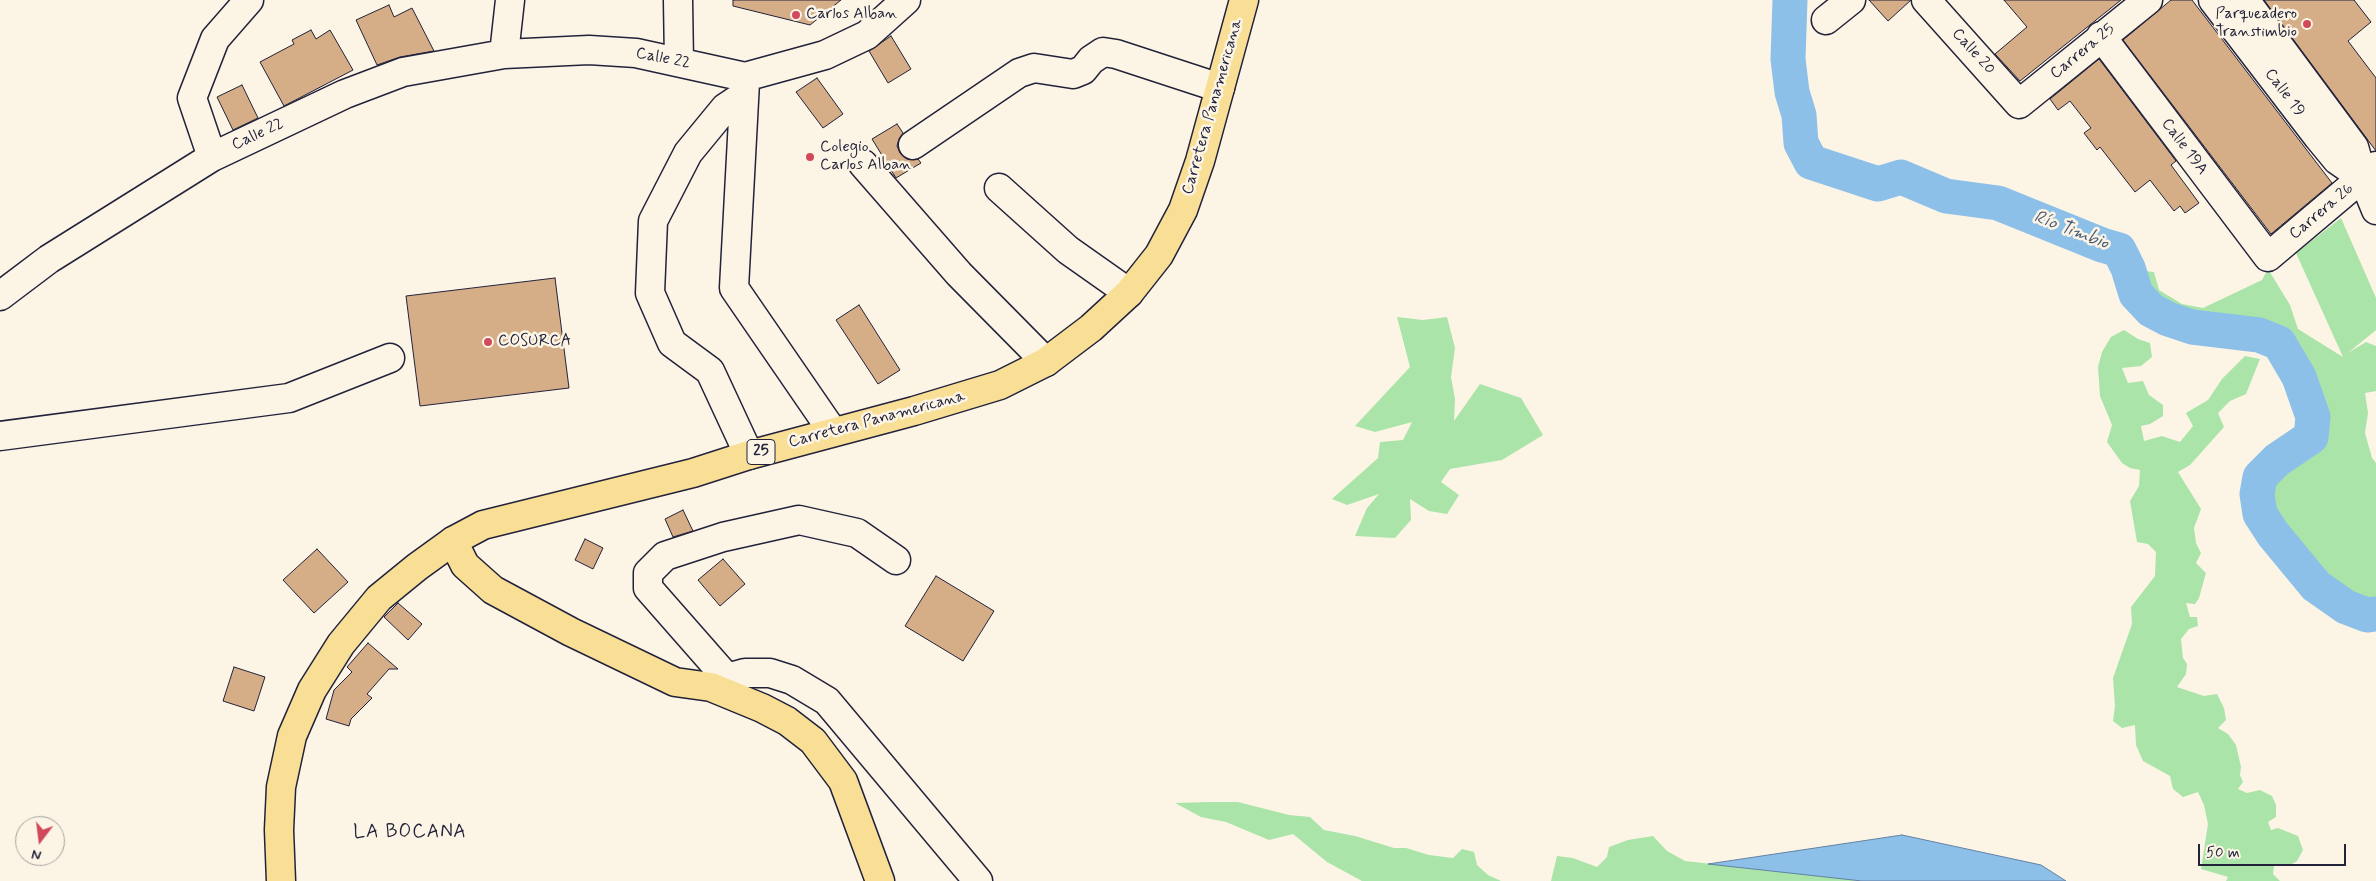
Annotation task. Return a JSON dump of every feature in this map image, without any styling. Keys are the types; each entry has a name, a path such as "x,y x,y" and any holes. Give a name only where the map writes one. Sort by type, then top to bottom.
{"main road":[{"name":"Carretera Panamericana","path":"281,881 280,787 292,736 312,690 341,644 380,598 416,567 453,541 483,525 693,472 1000,385 1046,362 1091,328 1129,293 1159,255 1183,210 1200,162 1244,0"},
{"path":"453,541 465,565 493,590 571,632 675,682 719,683 779,717 813,741 844,781 880,881"}],"street":[{"path":"212,157 192,98 215,39 249,0"},
{"path":"504,54 510,0"},
{"path":"678,0 679,62"},
{"path":"749,455 710,371 672,343 650,293 653,221 688,154 744,86 825,55 867,34 906,0"},
{"path":"1826,20 1851,0"},
{"name":"Calle 20","path":"1926,0 2019,104"},
{"name":"Carrera 25","path":"2019,104 2148,0"},
{"name":"Calle 19","path":"2213,0 2318,137 2338,160 2370,172"},
{"name":"Calle 19","path":"2245,0 2338,123 2370,172 2376,210"},
{"name":"Calle 19A","path":"2101,36 2268,258"},
{"name":"Calle 22","path":"0,296 49,258 212,157 345,94 403,72 504,54 589,50 636,53 679,62 744,86"},
{"path":"913,145 1019,73 1034,68 1073,74 1083,70 1091,60 1103,52 1116,54 1220,88"},
{"path":"744,86 734,288 833,432"},
{"path":"863,164 959,274 1046,362"},
{"name":"Carrera 26","path":"2268,258 2370,172"},
{"path":"999,188 1068,250 1129,293"},
{"path":"0,436 289,398 390,358"},
{"path":"896,560 857,533 799,520 723,536 665,556 648,573 648,588 719,683 745,673 770,673 792,680 827,701 978,881"}],"green space":[{"path":"2341,218 2376,298 2376,330 2348,353 2366,342 2376,346 2376,391 2365,393 2368,413 2365,433 2372,458 2376,463 2376,609 2368,610 2342,600 2319,582 2265,514 2261,488 2284,461 2305,452 2318,440 2320,423 2305,365 2274,330 2238,322 2191,322 2169,316 2151,304 2138,285 2136,270 2154,272 2159,290 2182,304 2203,308 2262,280 2268,269 2290,305 2298,329 2343,357 2296,253"},
{"path":"1397,317 1423,320 1447,317 1455,348 1451,377 1455,399 1454,421 1480,384 1521,398 1543,435 1502,460 1450,469 1441,482 1459,495 1447,514 1429,511 1410,499 1411,520 1395,538 1355,536 1367,508 1379,494 1347,505 1332,499 1378,458 1380,442 1403,440 1412,422 1375,432 1355,426 1410,367"},
{"path":"2124,330 2138,339 2150,343 2152,357 2141,366 2122,368 2128,383 2143,381 2149,395 2163,405 2163,416 2150,424 2141,426 2144,441 2162,436 2180,442 2193,426 2186,413 2208,400 2222,379 2245,356 2260,359 2246,394 2230,401 2218,413 2224,427 2190,465 2178,472 2201,509 2194,528 2196,543 2201,553 2196,563 2206,573 2199,598 2195,604 2186,603 2190,617 2197,617 2198,626 2189,629 2181,639 2183,658 2187,664 2186,674 2177,687 2204,696 2217,694 2224,708 2226,720 2218,728 2228,734 2236,745 2241,767 2240,775 2243,782 2238,789 2247,793 2260,790 2272,796 2276,805 2276,817 2268,822 2271,830 2278,828 2298,836 2303,850 2297,861 2289,866 2274,866 2273,874 2280,881 2226,881 2228,877 2201,869 2208,824 2204,805 2198,792 2183,797 2173,789 2170,776 2143,761 2136,745 2135,725 2122,728 2113,721 2115,706 2113,678 2132,624 2131,607 2155,576 2156,552 2148,544 2137,542 2130,501 2139,486 2140,470 2130,468 2122,463 2107,442 2112,425 2100,396 2098,367 2102,352 2111,337"},
{"path":"1238,802 1289,815 1310,817 1324,830 1429,855 1453,858 1462,849 1474,852 1477,865 1488,875 1501,881 1362,881 1327,862 1293,834 1269,840 1226,822 1201,817 1175,803"},
{"path":"1653,836 1667,851 1685,861 1862,881 1551,881 1557,856 1573,858 1597,867 1607,857 1609,847 1628,840"}],"water":[{"path":"1902,835 2041,865 2066,881 1862,881 1708,864"}],"building":[{"name":"Carlos Alban","path":"733,0 841,0 810,25 733,6"},
{"path":"1869,0 1911,0 1888,21"},
{"path":"2004,0 2121,0 2020,81 1995,54 2027,27"},
{"path":"2171,0 2192,0 2332,183 2271,234 2123,40"},
{"path":"2264,0 2354,0 2371,22 2348,41 2376,78 2376,151"},
{"path":"389,5 394,17 412,8 434,51 400,57 377,65 356,20"},
{"path":"311,30 316,39 330,30 353,70 284,106 260,62 294,44 292,40"},
{"path":"891,36 911,69 888,83 869,51"},
{"path":"2099,59 2176,161 2171,165 2199,203 2185,213 2180,206 2174,211 2150,180 2135,192 2100,147 2097,150 2084,133 2091,128 2070,101 2058,110 2050,99"},
{"path":"817,78 843,114 823,128 796,92"},
{"path":"242,85 258,118 233,130 217,97"},
{"path":"897,124 903,133 897,146 900,153 907,159 918,159 921,163 896,178 872,139"},
{"name":"COSURCA","path":"555,278 569,388 420,406 406,296"},
{"path":"859,305 900,370 878,384 836,320"},
{"path":"683,510 693,531 673,537 665,519"},
{"path":"585,539 603,548 593,569 575,560"},
{"path":"317,549 348,582 314,613 283,580"},
{"path":"723,559 745,584 720,606 698,580"},
{"path":"936,576 994,611 963,661 905,626"},
{"path":"398,603 422,624 408,640 384,617"},
{"path":"368,643 398,669 389,669 367,694 372,698 351,719 349,726 326,719 334,690 352,672 347,667"},
{"path":"234,667 265,677 254,711 223,701"}],"waterway":[{"name":"Río Timbio","path":"1790,0 1788,59 1792,92 1799,115 1801,143 1811,162 1878,184 1901,177 1946,196 1998,203 2119,250 2128,268 2136,294 2151,310 2168,319 2192,327 2259,335 2279,343 2299,377 2313,417 2311,437 2277,460 2260,477 2257,494 2260,514 2273,534 2316,586 2346,607 2367,615 2376,614"}],"place":[{"name":"Carlos Alban","path":"796,15"},
{"name":"Parqueadero Transtimbio","path":"2307,24"},
{"name":"Colegio Carlos Alban","path":"810,157"},
{"name":"COSURCA","path":"488,342"}],"district":[{"name":"LA BOCANA","path":"410,833"}]}
